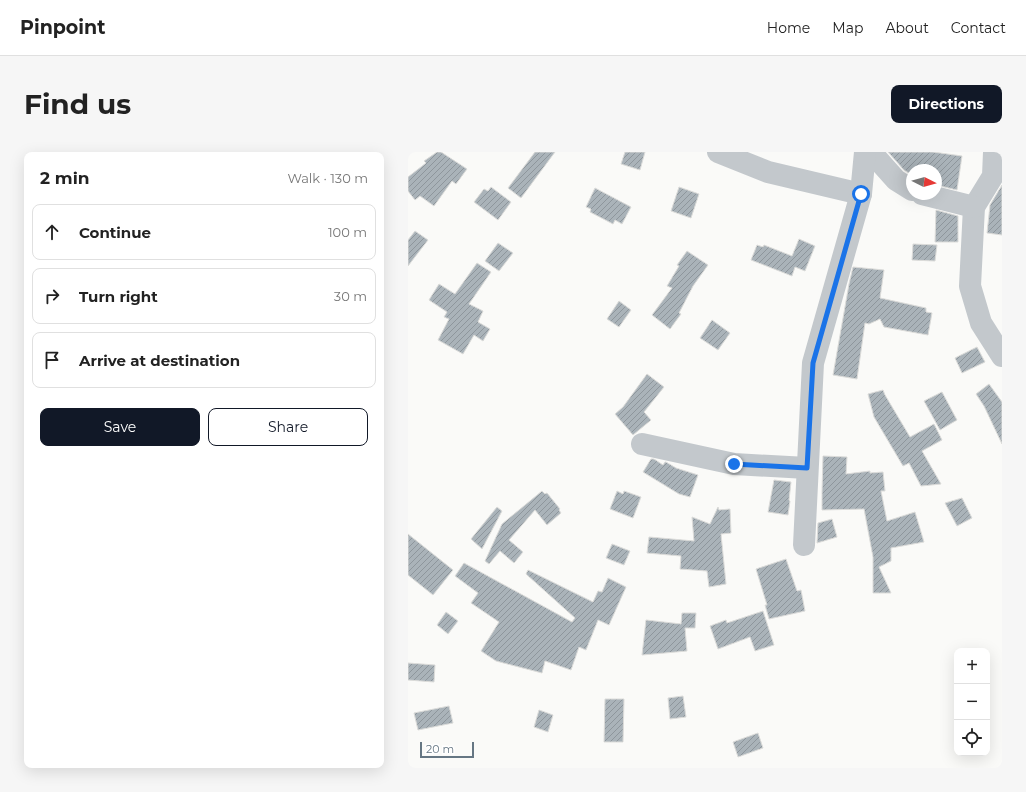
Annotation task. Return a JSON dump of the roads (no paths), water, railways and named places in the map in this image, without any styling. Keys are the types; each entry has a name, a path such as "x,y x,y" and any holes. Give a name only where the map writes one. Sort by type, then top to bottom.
{"street":[{"path":"718,152 768,172 861,194"},
{"path":"804,545 813,363 861,194 865,152"},
{"path":"871,152 896,180 906,186"},
{"path":"994,152 998,177 974,207 970,286 981,323 1002,356"},
{"path":"942,199 974,207"},
{"path":"642,444 734,464 807,468"}]}
